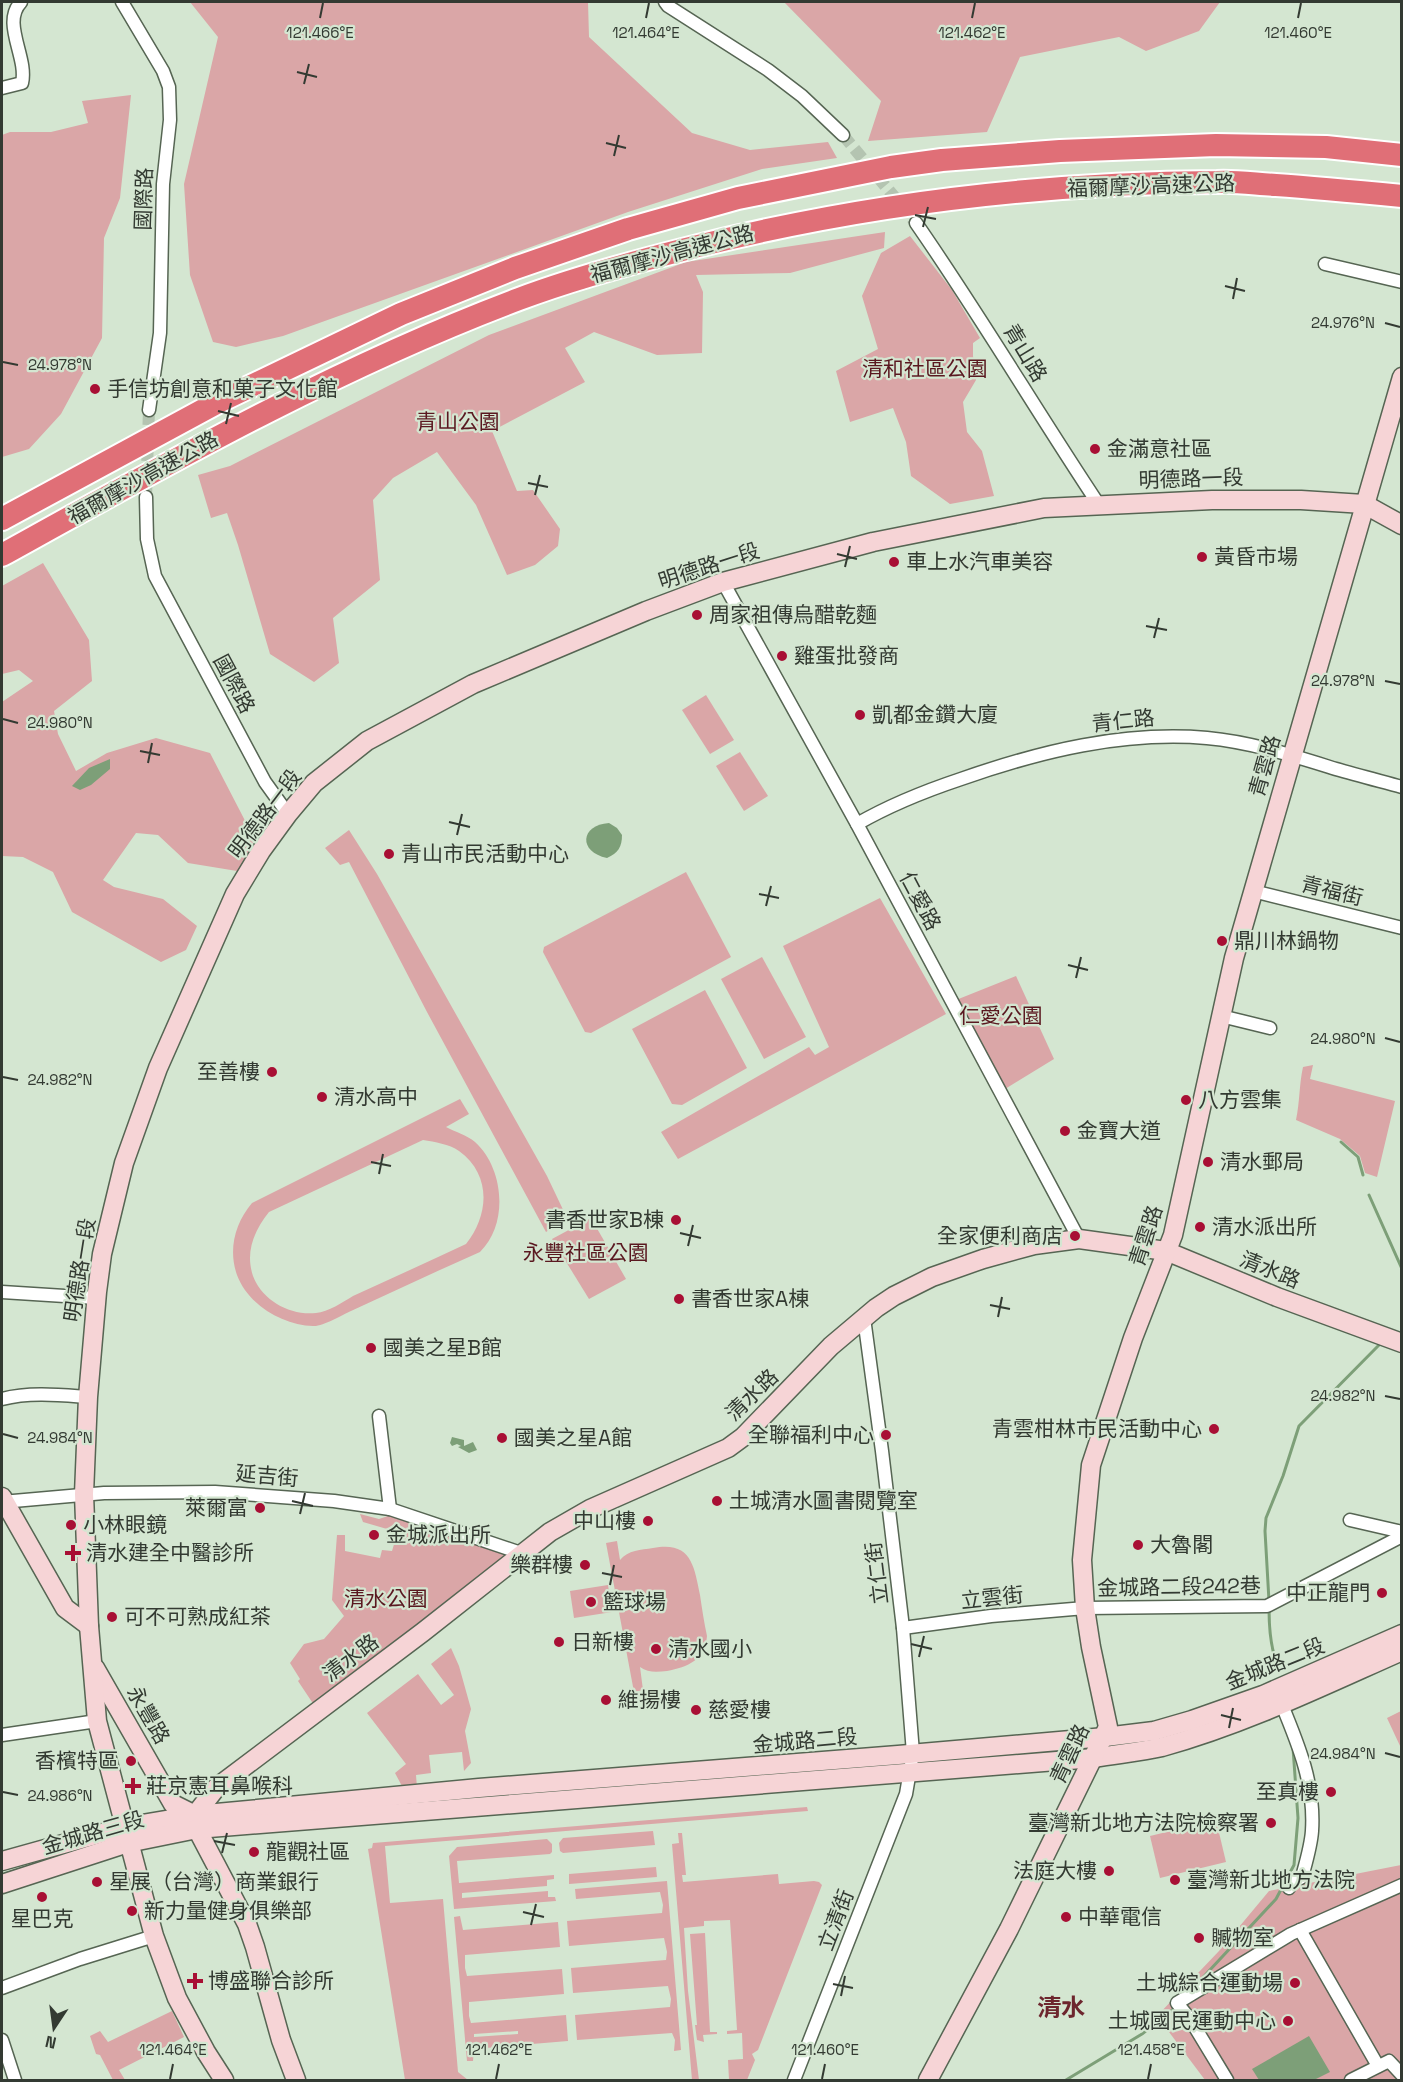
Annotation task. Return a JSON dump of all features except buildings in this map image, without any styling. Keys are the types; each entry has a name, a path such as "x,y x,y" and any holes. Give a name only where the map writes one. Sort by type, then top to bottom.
{"highway":[{"name":"福爾摩沙高速公路","path":"2,519 220,401 401,314 548,256 628,229 738,198 942,160 1060,151 1216,146 1304,146 1401,155"},
{"name":"福爾摩沙高速公路","path":"2,555 236,427 411,343 520,299 632,262 734,236 898,205 1005,192 1220,181 1401,196"}],"street":[{"path":"2,88 22,83 25,72 12,20 16,7 21,2"},
{"name":"國際路","path":"122,2 163,71 169,87 170,120 163,184 160,333 149,410"},
{"path":"665,2 768,70 802,96 843,135"},
{"name":"青山路","path":"916,223 983,322 1044,423 1099,505"},
{"path":"1325,264 1334,264 1401,282"},
{"name":"青雲路","path":"928,2080 1009,1929 1108,1727 1091,1647 1082,1560 1091,1465 1134,1338 1173,1235 1234,958 1401,377"},
{"name":"國際路","path":"146,497 147,539 155,576 265,782 288,814"},
{"name":"明德路一段","path":"224,2080 177,1998 153,1936 97,1721 89,1626 84,1494 88,1397 102,1254 124,1163 158,1068 235,894 261,851 288,814 314,783 367,741 472,684 646,611 723,582 873,542 1044,508 1234,500 1301,500 1364,504 1401,525"},
{"name":"仁愛路","path":"723,582 857,824 1079,1239"},
{"name":"青仁路","path":"857,824 905,800 996,767 1056,749 1133,737 1209,738 1246,744 1401,787"},
{"name":"青福街","path":"1252,891 1401,928"},
{"path":"1221,1016 1270,1028"},
{"name":"清水路","path":"196,1822 216,1788 423,1632 521,1553 550,1532 590,1509 728,1448 743,1437 831,1346 864,1318 894,1296 932,1277 1034,1245 1079,1239 1166,1251 1277,1297 1391,1339"},
{"path":"2,1292 96,1298"},
{"name":"立仁街","path":"864,1318 903,1628 913,1753 910,1773"},
{"path":"2,1399 44,1394 88,1397"},
{"path":"379,1416 386,1491 390,1509"},
{"name":"延吉街","path":"2,1500 84,1494 215,1492 334,1501 390,1509 521,1553"},
{"path":"2,1500 65,1608 89,1626"},
{"path":"1350,1520 1401,1534"},
{"name":"金城路二段242巷","path":"1086,1608 1267,1606 1401,1534"},
{"name":"立雲街","path":"903,1628 991,1616 1086,1608"},
{"name":"金城路二段","path":"196,1822 479,1788 682,1773 1154,1731 1263,1695 1401,1634"},
{"name":"金城路二段","path":"196,1822 910,1773 1094,1758 1160,1747 1198,1736 1282,1705 1401,1652"},
{"name":"永豐路","path":"92,1662 173,1804 196,1822 247,1924 281,2040 296,2080"},
{"path":"1282,1705 1311,1786 1312,1833 1302,1877 1290,1884 1289,1888"},
{"path":"2,1735 97,1721"},
{"name":"立清街","path":"794,2080 906,1794 910,1773"},
{"name":"金城路三段","path":"2,1861 196,1822"},
{"name":"金城路三段","path":"2,1884 126,1835"},
{"path":"1227,2080 1177,2002 1300,1930 1401,1885"},
{"path":"1300,1930 1378,2066"},
{"path":"2,1988 153,1936"},
{"path":"2,2040 15,2080"},
{"path":"1351,2080 1389,2061 1401,2075"}],"green space":[{"path":"190,2 588,2 589,37 692,133 750,150 828,142 837,158 762,169 628,212 283,336 236,347 213,342 190,275 184,184 218,37"},
{"path":"784,2 1220,2 1199,31 1146,51 1119,37 1020,57 987,132 868,141 881,101"},
{"path":"131,95 120,198 104,238 102,338 61,414 29,449 2,457 2,135 10,132 51,132 88,123 82,101"},
{"name":"青山公園","path":"885,232 884,248 790,273 696,275 703,292 702,353 657,355 594,332 565,348 585,382 492,431 517,491 533,490 560,529 558,546 535,565 507,575 476,505 437,452 393,478 373,500 380,580 333,618 339,663 314,682 270,654 227,513 211,518 198,475 230,466 489,335 686,262"},
{"name":"清和社區公園","path":"910,236 952,290 980,338 973,343 976,380 963,402 967,432 982,451 994,496 950,504 911,476 906,442 893,408 850,422 836,371 878,349 862,296 881,253"},
{"path":"43,563 89,640 92,681 54,711 58,734 76,771 107,753 156,738 210,753 254,838 247,862 237,871 188,863 158,835 136,833 103,880 114,887 163,899 197,926 186,950 161,962 72,912 53,872 23,857 2,856 2,702 33,681 19,670 2,674 2,586"},
{"path":"706,695 734,740 710,754 682,710"},
{"path":"740,752 768,796 744,811 716,766"},
{"path":"349,830 377,874 547,1176 567,1218 546,1232 349,862 340,865 325,848"},
{"path":"686,872 731,957 591,1033 585,1032 543,952 544,947"},
{"path":"880,898 946,1014 678,1159 661,1132 809,1047 815,1055 829,1047 783,946"},
{"path":"762,957 806,1037 764,1059 721,979"},
{"name":"仁愛公園","path":"1016,976 1054,1059 1005,1089 956,1000"},
{"path":"705,990 747,1068 682,1105 672,1104 632,1029"},
{"path":"1313,1065 1310,1079 1395,1101 1377,1177 1365,1173 1360,1156 1340,1139 1296,1120 1303,1067"},
{"path":"460,1099 469,1114 446,1127 465,1135 485,1153 497,1181 499,1212 496,1227 480,1252 321,1325 313,1326 290,1322 268,1311 258,1304 242,1286 234,1266 233,1247 237,1228 252,1203","holes":["423,1140 446,1145 459,1151 470,1161 482,1183 483,1208 474,1233 466,1244 321,1312 306,1313 287,1309 278,1305 263,1292 253,1276 250,1259 255,1234 269,1212"]},
{"name":"永豐社區公園","path":"591,1218 626,1279 589,1299 552,1239"},
{"name":"清水公園","path":"360,1514 379,1519 391,1515 506,1555 466,1589 314,1705 298,1681 300,1679 290,1663 304,1644 324,1639 344,1616 332,1600 337,1535 345,1535 345,1551 380,1558 382,1550 392,1551 395,1541 386,1538 387,1529 363,1522"},
{"path":"617,1541 620,1560 635,1551 653,1548 676,1548 683,1552 693,1565 707,1636 706,1644 699,1657 688,1664 660,1672 640,1667 643,1690 634,1692 606,1543"},
{"name":"籃球場","path":"608,1585 612,1612 574,1618 570,1591"},
{"path":"451,1648 459,1666 471,1709 465,1731 471,1763 464,1771 462,1752 429,1755 431,1773 416,1775 417,1788 403,1788 395,1773 406,1764 367,1713 418,1674 441,1705 454,1695 431,1664"},
{"path":"1401,1711 1401,1748 1387,1718"},
{"path":"807,1807 808,1811 385,1846 390,1903 443,1899 458,2072 468,2080 405,2080 368,1849 372,1848 373,1843"},
{"path":"1216,1820 1226,1862 1160,1878 1150,1836"},
{"path":"653,1831 655,1845 563,1853 560,1851 559,1843 563,1838"},
{"path":"678,1833 682,1833 686,1875 682,1875 683,1882 778,1874 779,1884 814,1881 822,1885 758,2050 752,2054 755,2060 747,2080 729,2080 728,2060 743,2059 742,2033 727,2034 727,2031 737,2030 730,1920 704,1921 704,1926 684,1928 688,1991 699,2080 692,2080 672,1844 679,1843"},
{"path":"547,1839 552,1844 550,1854 457,1861 459,1883 554,1875 554,1879 547,1880 547,1886 462,1893 462,1898 548,1891 548,1897 555,1897 556,1901 454,1909 449,1856 457,1847"},
{"name":"土城綜合運動場","path":"1401,1865 1401,2080 1205,2080 1157,2016 1219,1951 1269,1891"},
{"path":"656,1867 657,1877 569,1884 569,1874"},
{"path":"667,1881 681,2050 674,2051 675,2040 672,2033 577,2040 575,2015 670,2007 671,1999 668,1986 573,1993 571,1968 666,1960 667,1952 664,1938 569,1946 567,1921 662,1913 663,1905 660,1892 576,1899 575,1889"},
{"path":"460,1916 463,1930 558,1922 560,1947 465,1955 465,1968 467,1976 562,1969 564,1994 469,2002 469,2016 471,2023 566,2015 568,2041 474,2049 473,2061 467,2061 454,1917","holes":["518,2031 518,2034 474,2037 474,2034"]},
{"path":"705,1933 710,2032 717,2032 717,2034 703,2035 704,2042 697,2040 695,2025 697,2025 690,1934"},
{"path":"172,2011 184,2037 119,2070 125,2080 113,2080 100,2055 96,2054 90,2036 100,2031 108,2042"}],"shaded area":[{"path":"110,759 110,769 91,785 80,790 72,786 89,768"},
{"path":"609,823 617,828 622,839 619,849 607,858 591,850 586,839 592,828"},
{"path":"452,1437 464,1440 464,1446 473,1442 477,1450 469,1453 457,1444 452,1446 450,1443"},
{"path":"1309,2036 1330,2072 1314,2080 1259,2080 1252,2069"}],"waterway":[{"path":"1341,1142 1358,1157 1363,1175"},
{"path":"1369,1195 1402,1269"},
{"path":"1269,1601 1266,1518 1283,1476 1299,1426 1379,1345"},
{"path":"1269,1608 1272,1645 1278,1666"},
{"path":"1195,1986 1276,1899 1294,1865 1298,1818 1293,1748"},
{"path":"1066,2080 1142,2034 1176,2007"}],"tunnel":[{"path":"843,135 916,223"},
{"path":"146,497 149,410"}],"place":[{"name":"手信坊創意和菓子文化館","path":"95,389"},
{"name":"金滿意社區","path":"1095,449"},
{"name":"黃昏市場","path":"1202,557"},
{"name":"車上水汽車美容","path":"894,562"},
{"name":"周家祖傳烏醋乾麵","path":"697,615"},
{"name":"雞蛋批發商","path":"782,656"},
{"name":"凱都金鑽大廈","path":"860,715"},
{"name":"青山市民活動中心","path":"389,854"},
{"name":"鼎川林鍋物","path":"1222,941"},
{"name":"至善樓","path":"272,1072"},
{"name":"清水高中","path":"322,1097"},
{"name":"八方雲集","path":"1186,1100"},
{"name":"金寶大道","path":"1065,1131"},
{"name":"清水郵局","path":"1208,1162"},
{"name":"書香世家B棟","path":"676,1220"},
{"name":"清水派出所","path":"1200,1227"},
{"name":"全家便利商店","path":"1075,1236"},
{"name":"書香世家A棟","path":"679,1299"},
{"name":"國美之星B館","path":"371,1348"},
{"name":"青雲柑林市民活動中心","path":"1214,1429"},
{"name":"全聯福利中心","path":"886,1435"},
{"name":"國美之星A館","path":"502,1438"},
{"name":"土城清水圖書閱覽室","path":"717,1501"},
{"name":"萊爾富","path":"260,1508"},
{"name":"中山樓","path":"648,1521"},
{"name":"小林眼鏡","path":"71,1525"},
{"name":"金城派出所","path":"374,1535"},
{"name":"大魯閣","path":"1138,1545"},
{"name":"清水建全中醫診所","path":"73,1553"},
{"name":"樂群樓","path":"585,1565"},
{"name":"中正龍門","path":"1382,1593"},
{"name":"籃球場","path":"591,1602"},
{"name":"可不可熟成紅茶","path":"112,1617"},
{"name":"日新樓","path":"559,1642"},
{"name":"清水國小","path":"656,1649"},
{"name":"維揚樓","path":"606,1700"},
{"name":"慈愛樓","path":"696,1710"},
{"name":"香檳特區","path":"131,1761"},
{"name":"莊京憲耳鼻喉科","path":"133,1786"},
{"name":"至真樓","path":"1331,1792"},
{"name":"臺灣新北地方法院檢察署","path":"1271,1823"},
{"name":"龍觀社區","path":"254,1852"},
{"name":"法庭大樓","path":"1109,1871"},
{"name":"臺灣新北地方法院","path":"1175,1880"},
{"name":"星展（台灣）商業銀行","path":"97,1882"},
{"name":"星巴克","path":"42,1897"},
{"name":"新力量健身俱樂部","path":"132,1911"},
{"name":"中華電信","path":"1066,1917"},
{"name":"贓物室","path":"1199,1938"},
{"name":"博盛聯合診所","path":"195,1981"},
{"name":"土城綜合運動場","path":"1295,1983"},
{"name":"土城國民運動中心","path":"1288,2021"}],"district":[{"name":"清水","path":"1061,2008"}]}
